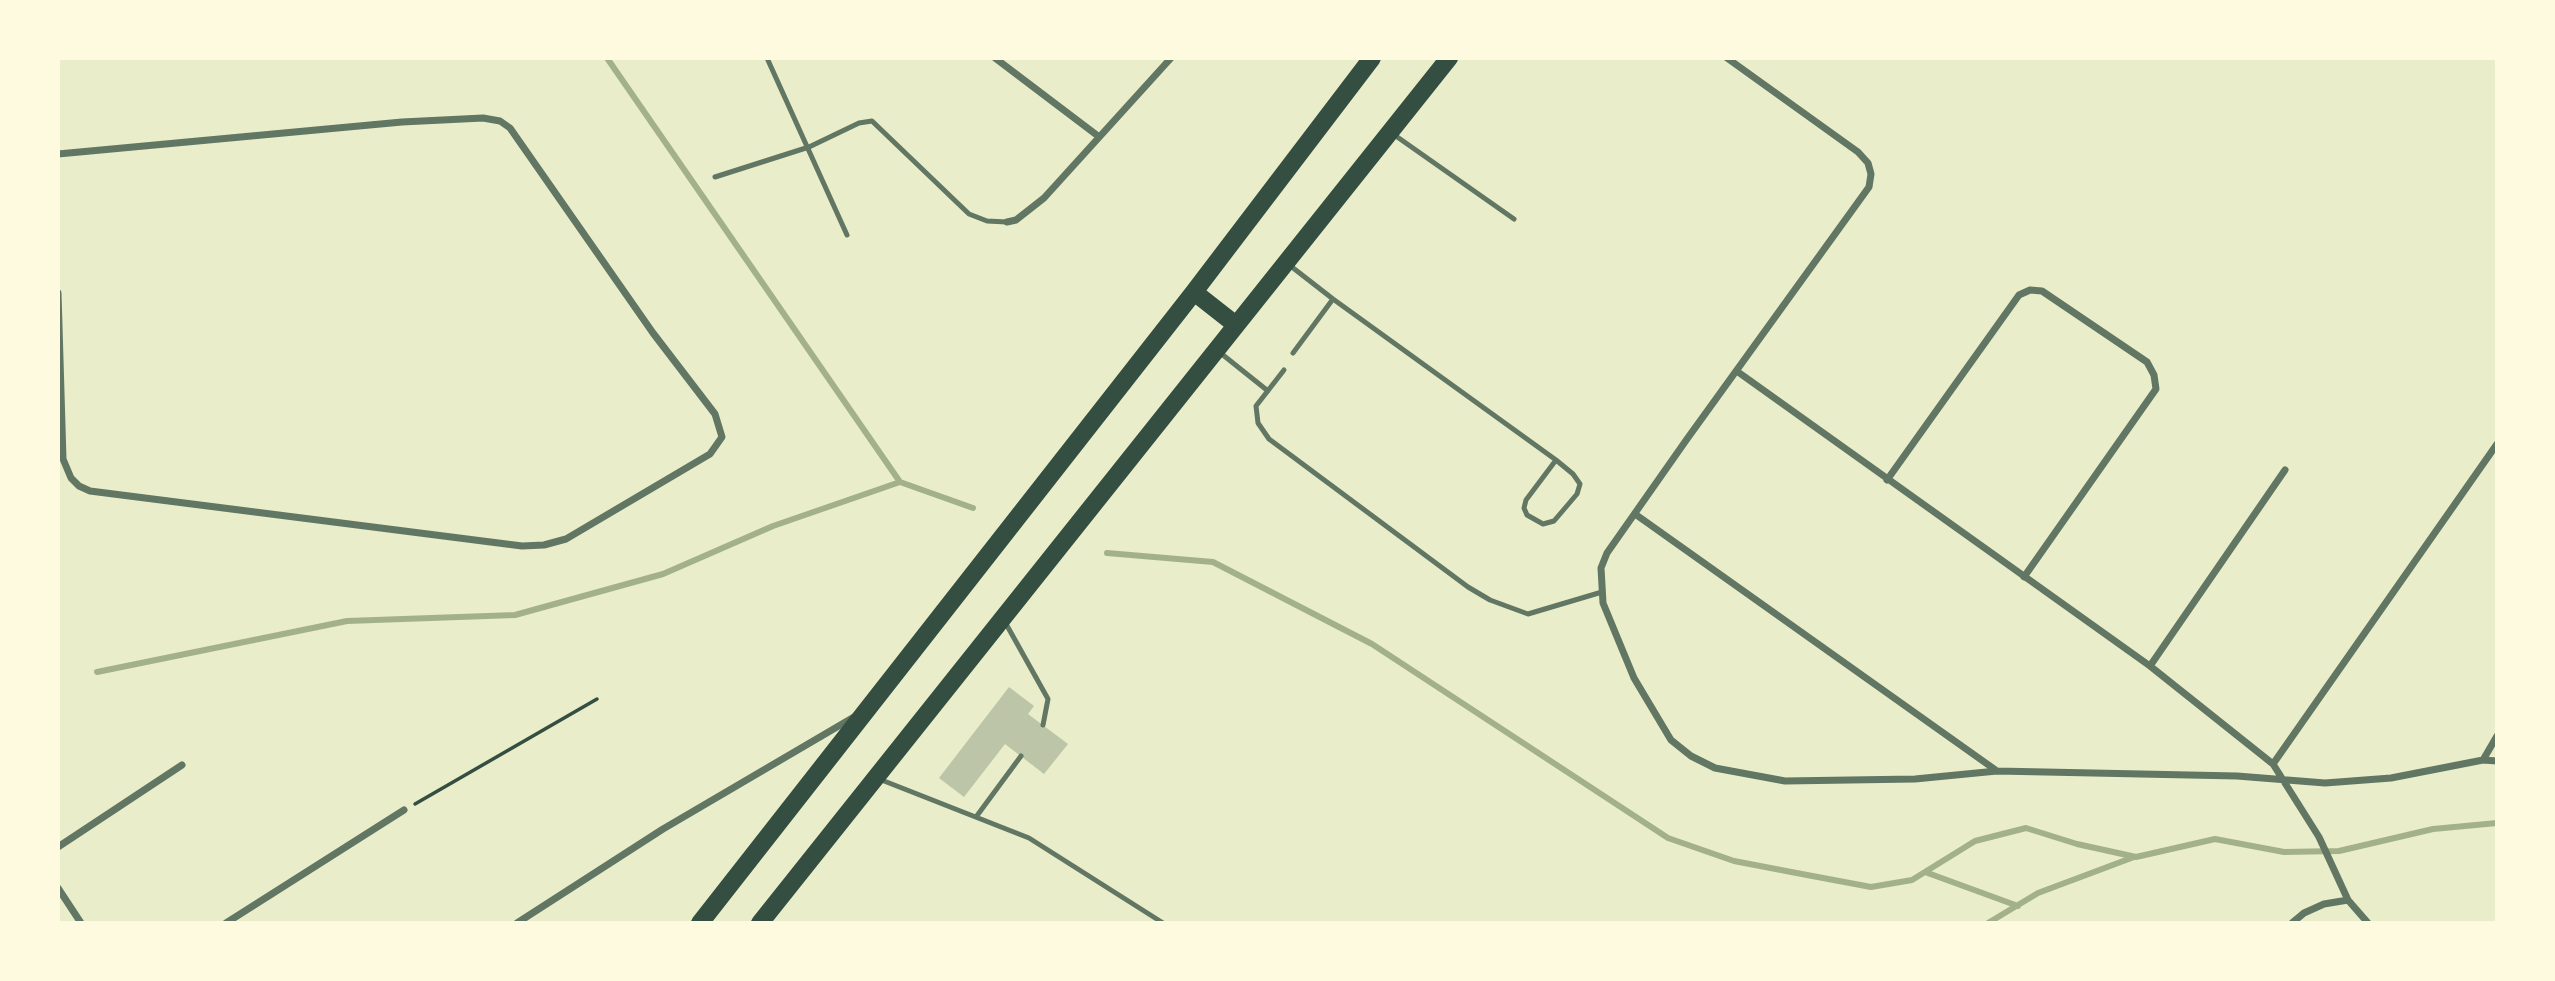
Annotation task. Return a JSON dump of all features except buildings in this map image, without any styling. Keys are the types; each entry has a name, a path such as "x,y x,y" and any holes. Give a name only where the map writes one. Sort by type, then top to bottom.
{"main road":[{"path":"700,923 1194,292 1372,58"},
{"path":"761,923 1449,58"},
{"path":"1194,292 1236,325"}],"street":[{"path":"995,58 1098,136"},
{"path":"1007,222 1029,212 1044,198 1171,58"},
{"path":"1727,58 1858,152 1868,163 1870,187 1635,514 1601,568 1602,592 1634,678 1652,713 1671,740 1715,768 1785,781 1916,779 1997,771 2285,779 2325,783 2391,778 2483,760 2497,761"},
{"path":"58,154 402,122 483,118 500,121 510,128 720,426 720,444 710,454 566,539 544,545 522,546 90,491 71,478 62,459 58,293"},
{"path":"1886,481 2019,295 2030,290 2042,290 2147,362 2154,375 2155,389 2024,577"},
{"path":"1738,372 1886,481 2150,666 2273,764 2285,779 2319,837 2348,900 2368,923"},
{"path":"2273,764 2490,450 2497,444"},
{"path":"2150,666 2284,470"},
{"path":"1635,514 1997,771"},
{"path":"517,923 663,829 868,708"},
{"path":"2483,760 2497,736"},
{"path":"58,847 182,765"},
{"path":"226,923 404,810"},
{"path":"58,888 81,923"},
{"path":"2292,923 2304,913 2323,904 2348,900"}],"lane":[{"path":"766,58 847,234"},
{"path":"715,177 809,147 859,123 872,121 969,214 987,221 1007,222"},
{"path":"1390,132 1514,219"},
{"path":"1286,262 1334,299 1556,460 1573,474 1580,484 1577,494 1554,521 1543,524 1527,514 1524,508 1526,500 1556,460"},
{"path":"1293,353 1334,299"},
{"path":"1216,350 1268,391"},
{"path":"1284,370 1256,405 1258,423 1269,439 1490,600 1528,614 1602,592"},
{"path":"1003,618 1048,699 1043,725"},
{"path":"976,817 1021,756"},
{"path":"876,778 976,817 1052,851 1163,923"}],"path":[{"path":"404,810 597,699"}],"waterway":[{"path":"607,58 900,482 973,508"},
{"path":"97,672 347,621 515,615 663,574 773,526 900,482"},
{"path":"1107,553 1213,562 1372,644 1668,838 1734,861 1871,887 1912,880 1975,841 2026,828 2077,844 2136,857 2215,839 2284,852 2339,851 2433,829 2497,823"},
{"path":"1988,923 2038,893 2134,857"},
{"path":"1925,872 2018,906"}]}
